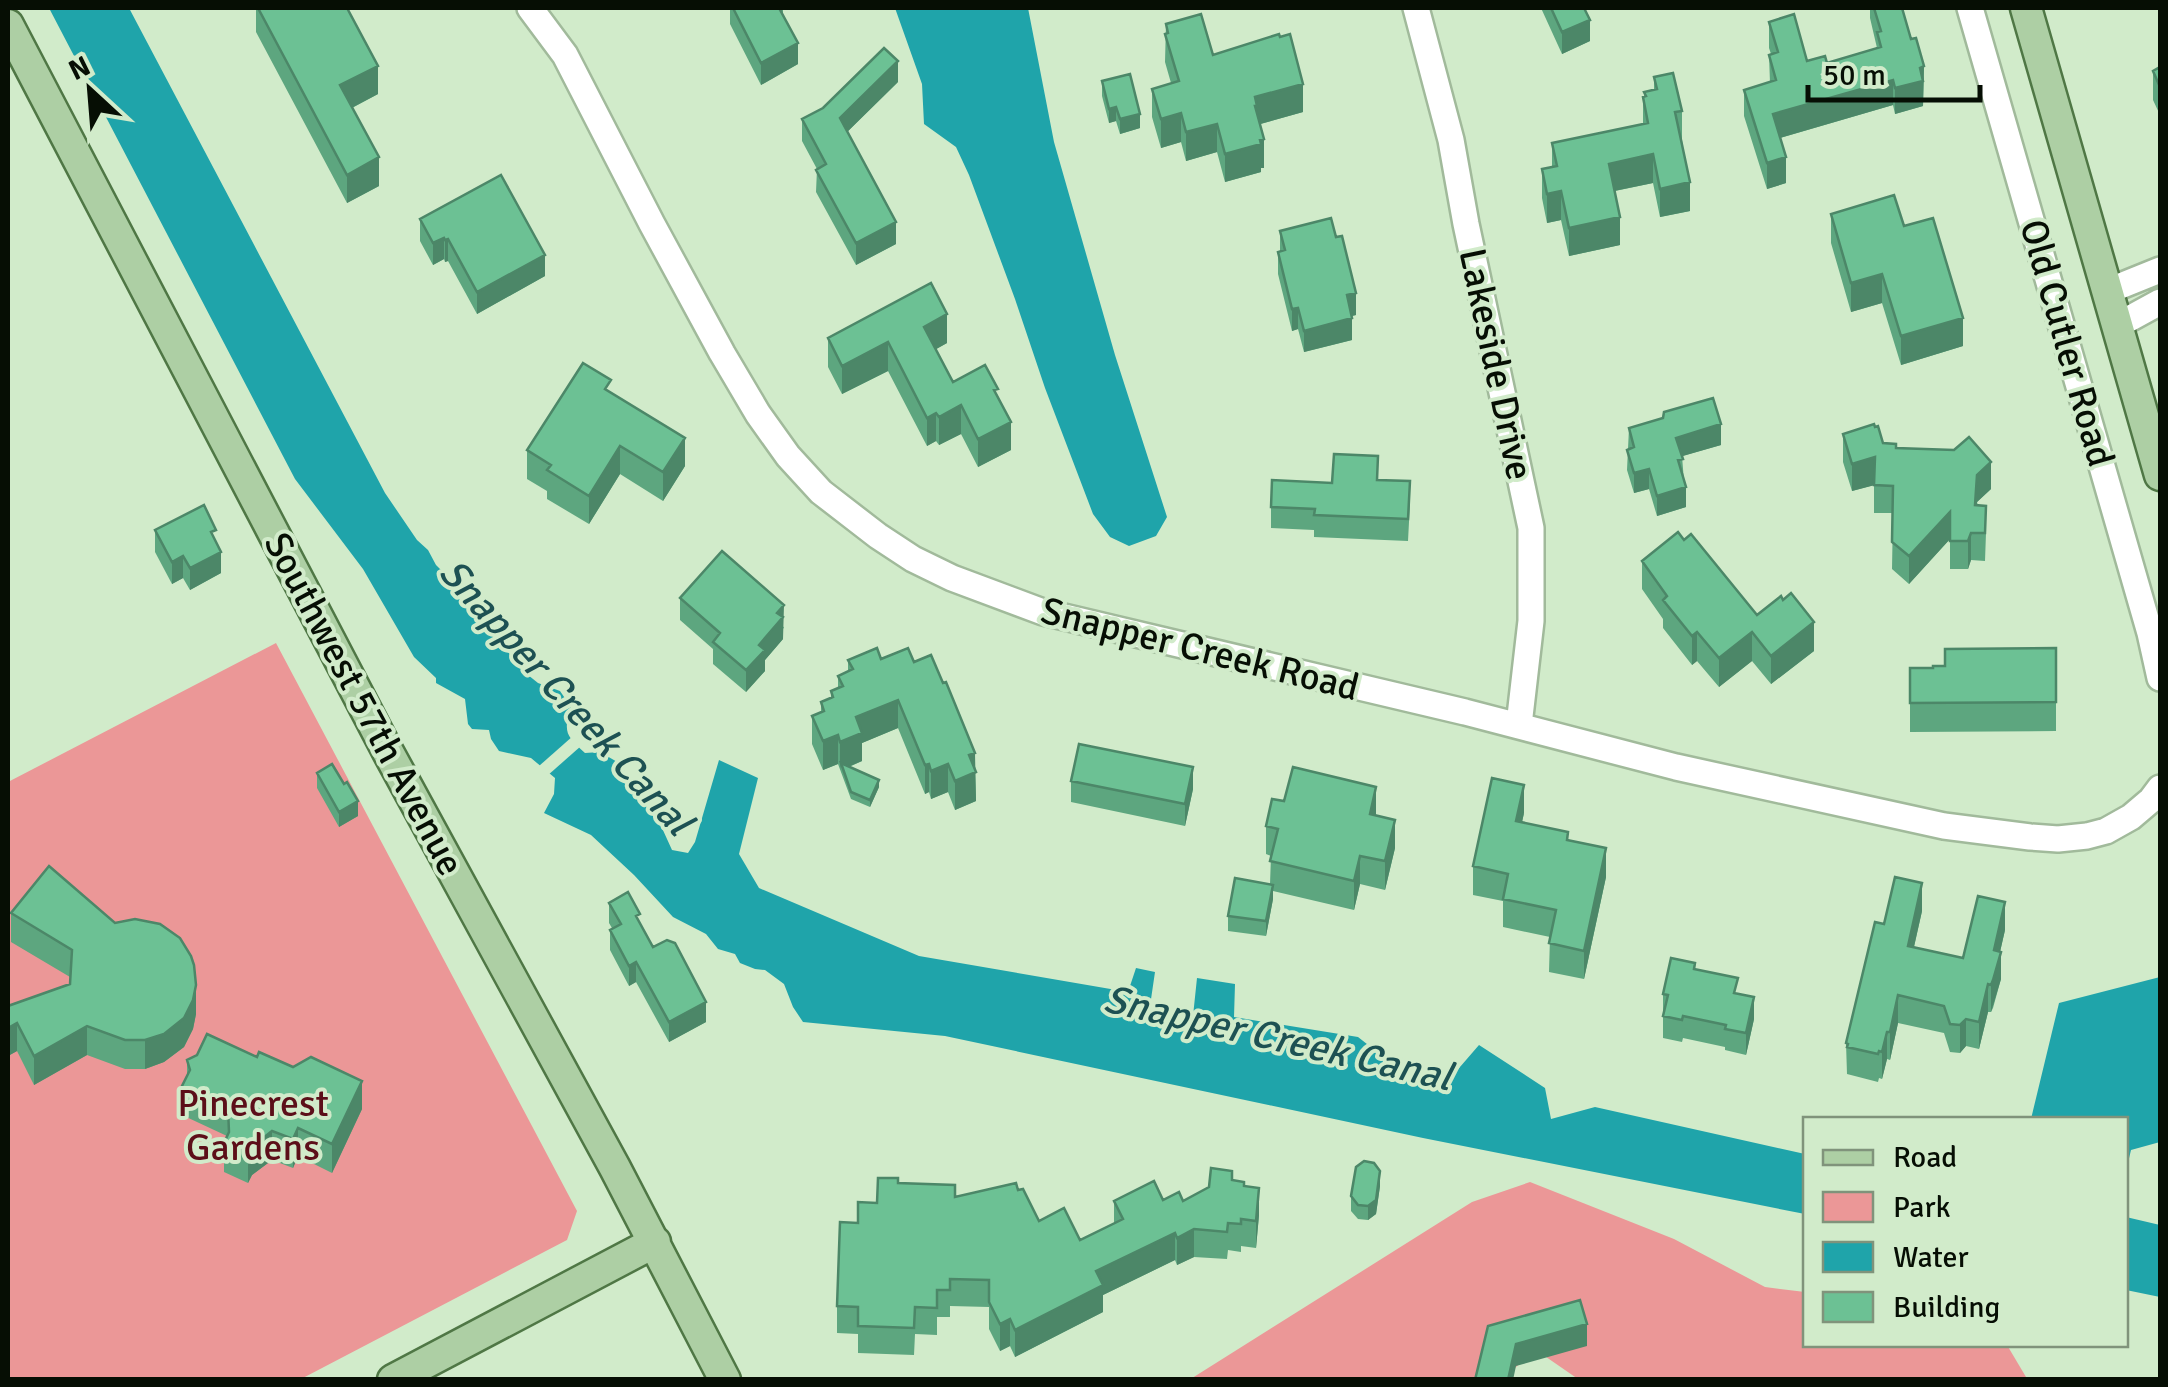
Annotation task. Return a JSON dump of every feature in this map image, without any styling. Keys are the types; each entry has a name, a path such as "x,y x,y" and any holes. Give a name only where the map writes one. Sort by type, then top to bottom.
{"main road":[{"name":"Old Cutler Road","path":"2026,8 2160,475"},
{"name":"Southwest 57th Avenue","path":"8,25 445,858 655,1242 725,1380"},
{"path":"393,1380 655,1242"}],"street":[{"name":"Snapper Creek Road","path":"530,8 564,55 758,414 805,476 912,559 1042,612 1676,766 1944,826 2030,837 2074,838 2106,831 2131,818 2156,794"},
{"name":"Lakeside Drive","path":"1416,8 1451,140 1531,528 1531,621 1519,726"},
{"name":"Old Cutler Road","path":"1970,8 2160,678"},
{"path":"2108,291 2160,270"},
{"path":"2118,325 2160,302"}],"green space":[{"name":"Pinecrest Gardens","path":"276,643 577,1211 567,1240 301,1379 8,1380 8,782"},
{"path":"1530,1182 1674,1239 1765,1287 1803,1292 1803,1347 2008,1347 2026,1377 2089,1379 1578,1379 1536,1350 1502,1379 1189,1380 1472,1202"}],"water":[{"name":"Snapper Creek Canal","path":"49,8 129,8 385,493 436,565 455,584 474,595 492,622 495,637 528,675 560,691 571,707 567,728 574,742 585,753 600,752 619,763 672,850 688,853 695,842 719,760 758,778 739,854 759,888 919,956 1128,992 1136,968 1155,972 1150,1006 1193,1016 1197,978 1235,984 1234,1017 1358,1037 1409,1077 1447,1082 1479,1045 1545,1088 1551,1119 1595,1107 1803,1154 1803,1214 945,1036 803,1022 784,984 765,970 740,963 735,954 718,949 706,934 673,917 591,835 544,813 554,794 555,778 531,758 499,751 489,730 472,729 465,699 436,683 436,678 414,657 363,569 295,479"},
{"path":"895,8 1028,8 1054,142 1115,355 1167,517 1156,536 1129,546 1110,537 1093,514 969,175 956,147 924,124 922,84"},
{"path":"2160,977 2160,1142 2131,1150 2128,1163 2128,1117 2031,1117 2059,1003"},
{"path":"2128,1217 2160,1225 2160,1297 2128,1290"}],"pier":[{"path":"573,736 581,746 547,776 539,766"}],"building":[{"path":"258,8 347,8 378,66 340,85 379,157 347,175"},
{"path":"733,8 779,8 798,43 761,63"},
{"path":"1551,8 1584,8 1590,20 1562,32"},
{"path":"1874,8 1902,8 1911,39 1916,38 1924,66 1920,68 1923,81 1895,88 1893,80 1773,114 1786,157 1767,163 1744,90 1776,80 1769,55 1778,52 1769,22 1794,14 1807,61 1825,56 1827,63 1881,47"},
{"path":"1201,14 1213,55 1290,34 1303,84 1255,97 1264,139 1261,144 1225,154 1217,124 1186,132 1181,113 1161,119 1152,89 1179,81 1165,34 1166,24"},
{"path":"884,48 898,61 840,118 896,222 856,243 816,170 826,164 802,119 823,108"},
{"path":"2160,67 2160,87 2153,71"},
{"path":"1673,73 1682,111 1675,112 1690,182 1660,189 1653,154 1609,164 1620,217 1569,228 1561,191 1547,194 1542,169 1557,166 1552,143 1648,123 1644,92 1657,89 1654,77"},
{"path":"1130,74 1140,114 1120,119 1116,107 1109,109 1102,81"},
{"path":"501,175 545,255 477,292 448,239 433,243 420,219"},
{"path":"1894,195 1904,226 1933,218 1963,318 1901,336 1882,274 1851,283 1831,214"},
{"path":"1331,218 1336,237 1342,236 1356,293 1347,295 1352,318 1304,331 1298,308 1292,309 1278,252 1285,250 1280,231"},
{"path":"931,283 947,314 924,327 953,382 985,365 1011,422 978,439 961,405 939,417 936,413 927,418 888,342 842,366 828,338"},
{"path":"583,363 611,380 605,389 685,438 663,472 620,446 589,496 547,470 551,465 527,450"},
{"path":"1713,398 1721,424 1676,438 1686,487 1657,496 1649,469 1634,473 1627,450 1634,447 1629,428 1663,418 1664,412"},
{"path":"1874,424 1883,443 1896,444 1896,448 1954,450 1969,437 1991,462 1977,475 1975,505 1986,506 1985,533 1971,533 1968,541 1950,541 1950,512 1909,556 1892,542 1893,486 1874,485 1875,457 1852,464 1843,434"},
{"path":"1334,454 1378,456 1377,480 1410,481 1408,519 1314,515 1315,509 1271,507 1272,480 1332,483"},
{"path":"204,505 221,552 190,568 183,556 172,562 155,530"},
{"path":"1678,532 1684,540 1691,534 1757,615 1791,593 1814,622 1771,656 1752,632 1719,658 1697,632 1692,636 1663,600 1667,596 1642,561"},
{"path":"722,551 784,605 777,613 783,617 759,645 765,650 746,670 713,642 720,633 680,598"},
{"path":"877,648 881,659 908,648 914,662 931,655 975,753 969,755 976,772 955,781 948,764 931,771 898,700 856,717 862,733 840,742 838,735 823,741 812,716 824,711 821,702 833,697 831,691 843,686 838,676 853,669 848,660"},
{"path":"2056,648 2056,702 1910,703 1910,668 1945,666 1945,649"},
{"path":"1079,744 1193,767 1185,804 1071,781"},
{"path":"841,763 879,780 870,800 851,792"},
{"path":"332,764 358,801 339,812 317,773"},
{"path":"1293,767 1376,787 1370,814 1395,820 1385,861 1360,856 1354,881 1270,861 1278,829 1266,826 1272,799 1284,801"},
{"path":"1492,778 1524,785 1516,821 1568,832 1567,840 1606,848 1584,951 1549,943 1556,910 1503,899 1508,874 1473,866"},
{"path":"49,866 115,923 135,919 160,924 180,938 191,956 196,985 184,1018 164,1034 145,1040 125,1040 87,1026 34,1056 17,1023 8,1028 8,1006 70,984 72,950 11,913"},
{"path":"1895,877 1922,883 1908,946 1963,958 1978,896 2005,902 1994,950 2001,952 1979,1022 1966,1019 1960,1025 1950,1024 1944,1006 1898,995 1890,1032 1878,1054 1847,1047 1846,1043 1875,922 1884,924"},
{"path":"1235,878 1273,885 1266,921 1228,916"},
{"path":"628,892 653,947 667,940 675,943 706,1002 669,1022 636,962 629,966 610,930 621,924 609,903"},
{"path":"1671,958 1695,963 1694,969 1738,978 1734,993 1754,997 1746,1033 1683,1016 1682,1020 1663,1016 1668,995 1663,994"},
{"path":"207,1034 257,1057 259,1052 293,1067 311,1057 362,1081 332,1144 298,1128 293,1139 272,1131 248,1154 224,1143 229,1132 228,1108 182,1086 190,1070 187,1060 197,1055"},
{"path":"1364,1161 1374,1163 1380,1171 1376,1200 1368,1206 1358,1205 1351,1196 1356,1167"},
{"path":"1211,1168 1232,1171 1232,1180 1259,1188 1256,1221 1241,1219 1241,1224 1228,1223 1227,1232 1194,1229 1177,1238 1175,1233 1096,1271 1103,1285 1015,1330 1010,1319 1000,1324 989,1302 989,1280 950,1279 950,1290 937,1290 937,1308 915,1307 914,1328 858,1326 858,1307 837,1306 840,1222 858,1223 858,1202 877,1203 878,1178 898,1178 898,1183 955,1185 955,1197 1016,1183 1039,1221 1064,1208 1080,1240 1123,1219 1114,1201 1154,1181 1163,1200 1179,1192 1183,1201 1209,1187"},
{"path":"1580,1300 1587,1324 1516,1344 1508,1380 1475,1380 1488,1326"}]}
